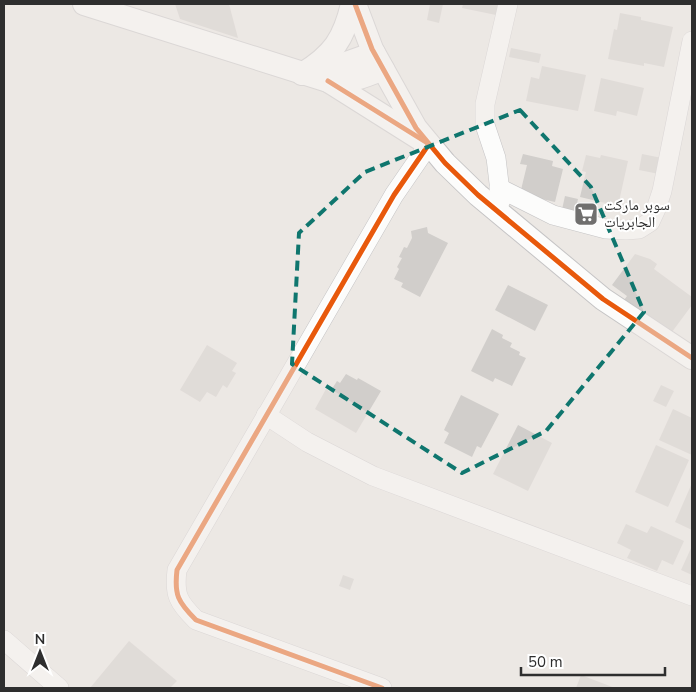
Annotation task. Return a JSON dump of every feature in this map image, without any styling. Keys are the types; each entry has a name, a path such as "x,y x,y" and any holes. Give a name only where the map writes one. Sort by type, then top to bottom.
{"street":[{"path":"84,4 314,77 341,83 353,81 379,61"},
{"path":"314,77 320,63 341,38 354,4"},
{"path":"354,4 379,61 416,128 445,163 478,196 603,299 692,358"},
{"path":"503,216 496,158 485,125 485,104 508,4"},
{"path":"500,188 553,215 606,228 626,230 639,228 650,222 662,191 692,41"},
{"path":"314,77 429,144"},
{"path":"382,688 196,620 182,606 175,586 177,570 266,414 394,195 429,144"},
{"path":"266,414 307,442 372,476 692,596"},
{"path":"4,640 59,688"}],"highlighted area":[{"path":"520,110 591,187 644,312 546,431 462,473 292,364 299,233 365,172"}],"building":[{"path":"175,4 229,4 238,38 180,19"},
{"path":"430,4 443,4 439,23 427,20"},
{"path":"463,4 498,4 496,15 462,8"},
{"path":"620,13 673,27 664,67 644,63 644,66 608,59 614,29 617,30"},
{"path":"511,48 541,54 539,63 509,57"},
{"path":"542,66 586,75 578,111 526,101 531,77 539,79"},
{"path":"601,78 644,88 637,116 617,111 616,116 594,111"},
{"path":"523,154 553,161 552,166 563,169 555,202 520,194 527,165 520,164"},
{"path":"642,154 662,158 659,174 639,170"},
{"path":"586,155 600,158 601,155 628,161 618,206 580,197 586,172 582,171"},
{"path":"565,196 578,199 574,217 561,214"},
{"path":"427,227 428,233 448,243 420,297 401,287 403,283 394,279 402,258 399,257 404,247 407,248 412,238 411,231"},
{"path":"635,254 650,259 657,264 654,269 692,297 692,305 669,336 622,303 627,296 612,285"},
{"path":"508,285 548,305 535,331 495,310"},
{"path":"492,329 503,335 502,338 512,343 510,347 520,352 519,355 526,358 512,386 495,378 493,382 471,371"},
{"path":"207,345 237,363 232,371 236,373 227,388 223,385 216,397 207,392 200,402 180,390"},
{"path":"346,374 357,380 358,378 381,391 356,433 315,409 326,389 330,392 337,381 340,383"},
{"path":"661,385 674,391 666,407 653,401"},
{"path":"461,395 499,414 481,448 477,446 472,457 444,443 449,433 444,430"},
{"path":"673,409 692,418 692,455 659,440"},
{"path":"518,425 552,443 528,491 493,474"},
{"path":"656,445 689,460 668,507 635,492"},
{"path":"692,483 692,530 675,522"},
{"path":"626,524 647,533 651,526 684,541 673,565 662,560 657,571 627,558 631,550 617,543"},
{"path":"692,546 692,575 681,570"},
{"path":"343,575 354,579 350,590 339,586"},
{"path":"129,641 177,681 170,688 90,688"},
{"path":"581,675 615,688 576,688"}],"cycle path":[{"path":"355,4 372,49 416,128 445,163 478,195 603,299 692,358"},
{"path":"328,81 429,144 394,195 177,570 176,586 181,603 196,620 382,688"}],"place":[{"name":"سوبر ماركت الجابريات","path":"586,214"}]}
